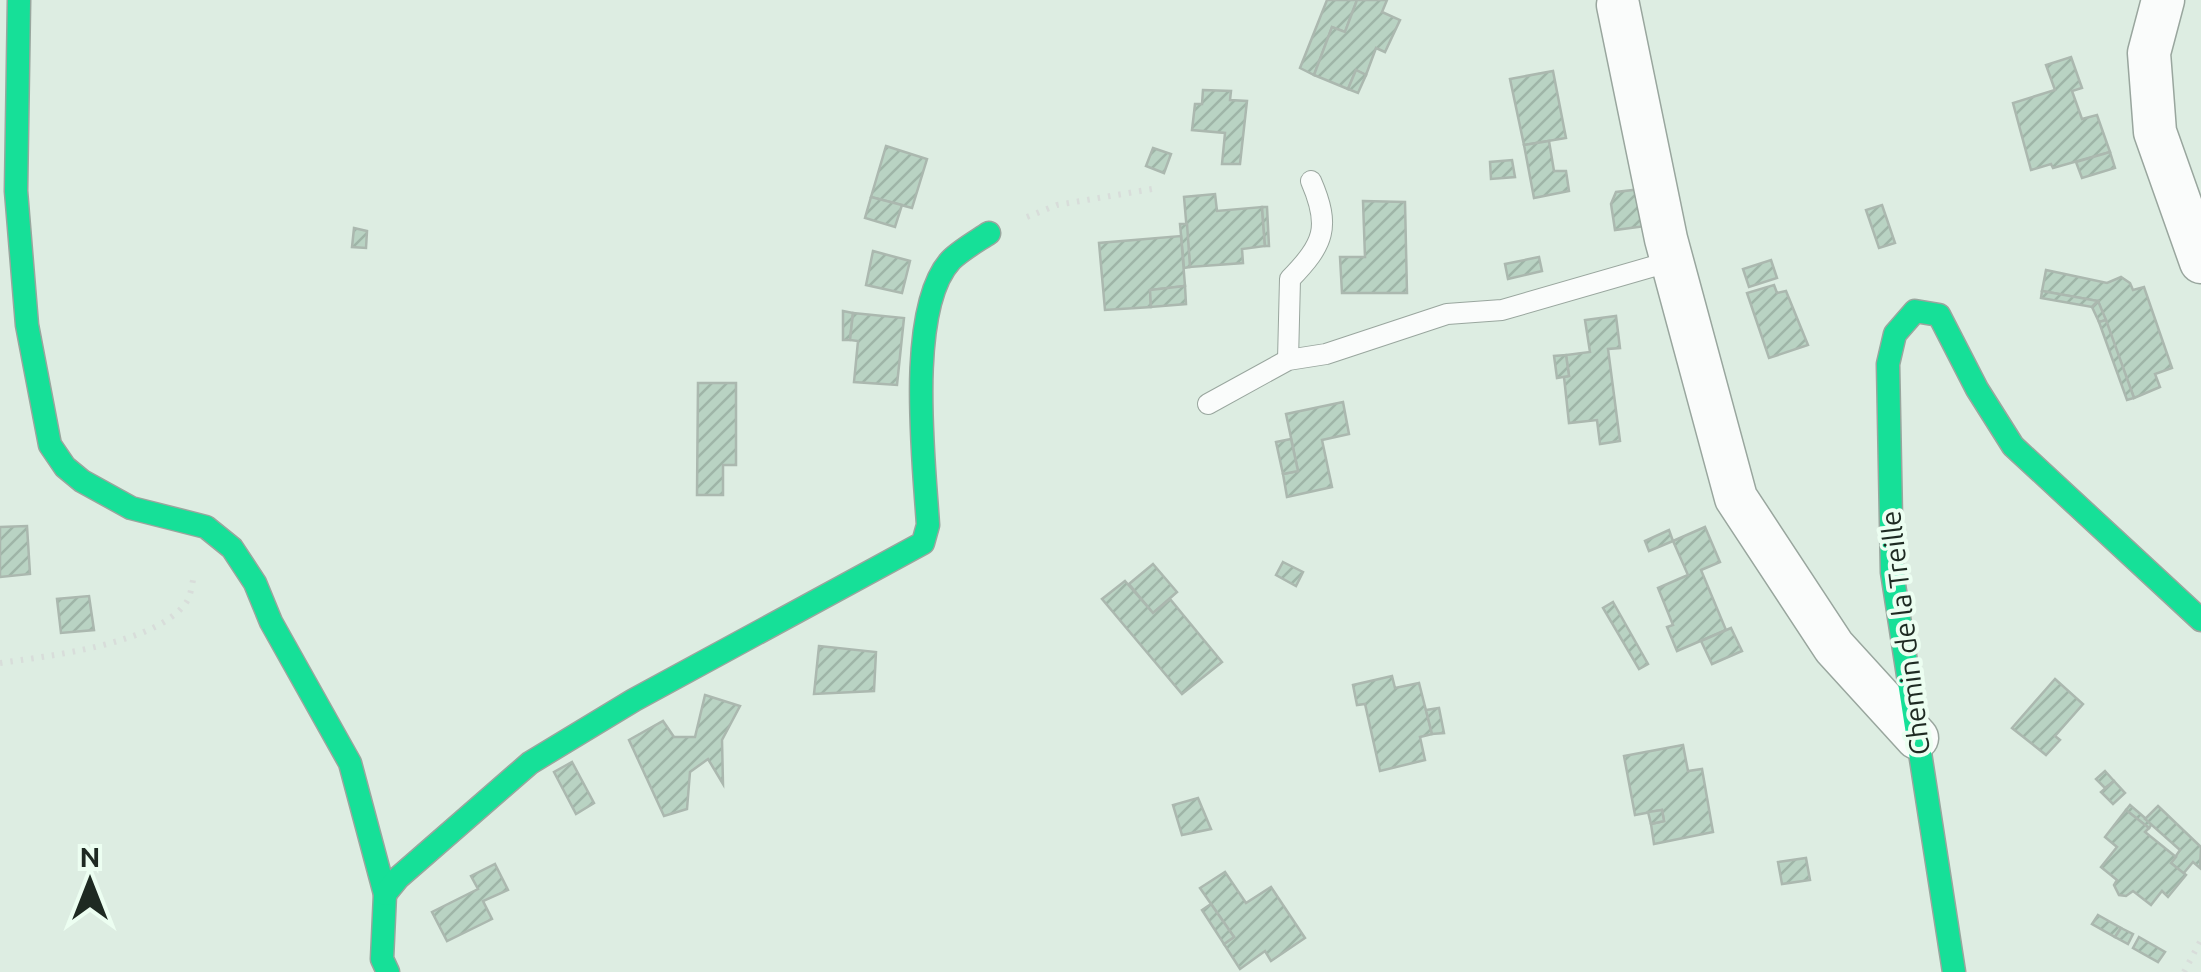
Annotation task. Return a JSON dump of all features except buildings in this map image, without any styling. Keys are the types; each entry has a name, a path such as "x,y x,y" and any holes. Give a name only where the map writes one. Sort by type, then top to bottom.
{"street":[{"path":"18,0 16,190 27,325 50,445 64,466 82,481 131,508 206,527 232,548 254,582 271,622 350,764 384,894 382,959 388,972"},
{"path":"2163,0 2149,52 2156,132 2201,262"},
{"path":"1618,5 1672,261 1736,498 1834,648 1917,738"},
{"path":"384,894 530,764 634,700 923,543 928,525 920,411 927,309 950,261 989,233"},
{"name":"Chemin de la Treille","path":"1954,972 1892,572 1888,364 1895,334 1915,311 1939,316 1977,389 2013,446 2201,620"}],"lane":[{"path":"1288,360 1290,278 1317,251 1322,208 1311,181"},
{"path":"1208,404 1288,360 1326,354 1447,314 1502,310 1672,261"}],"path":[{"path":"989,233 1057,205 1152,189"},
{"path":"0,664 128,639 156,628 188,602 197,559 215,534"},
{"path":"2184,972 2201,940"}],"traffic: fast":[{"path":"19,0 16,191 27,325 50,445 65,467 82,481 131,508 206,527 232,548 255,583 271,622 350,763 385,894 382,959 388,972"},
{"path":"385,894 398,878 530,763 634,700 923,543 928,525 921,387 928,313 937,283 951,260 989,233"},
{"path":"1954,972 1892,572 1888,364 1895,334 1915,311 1939,315 1977,389 2013,446 2201,620"}]}
